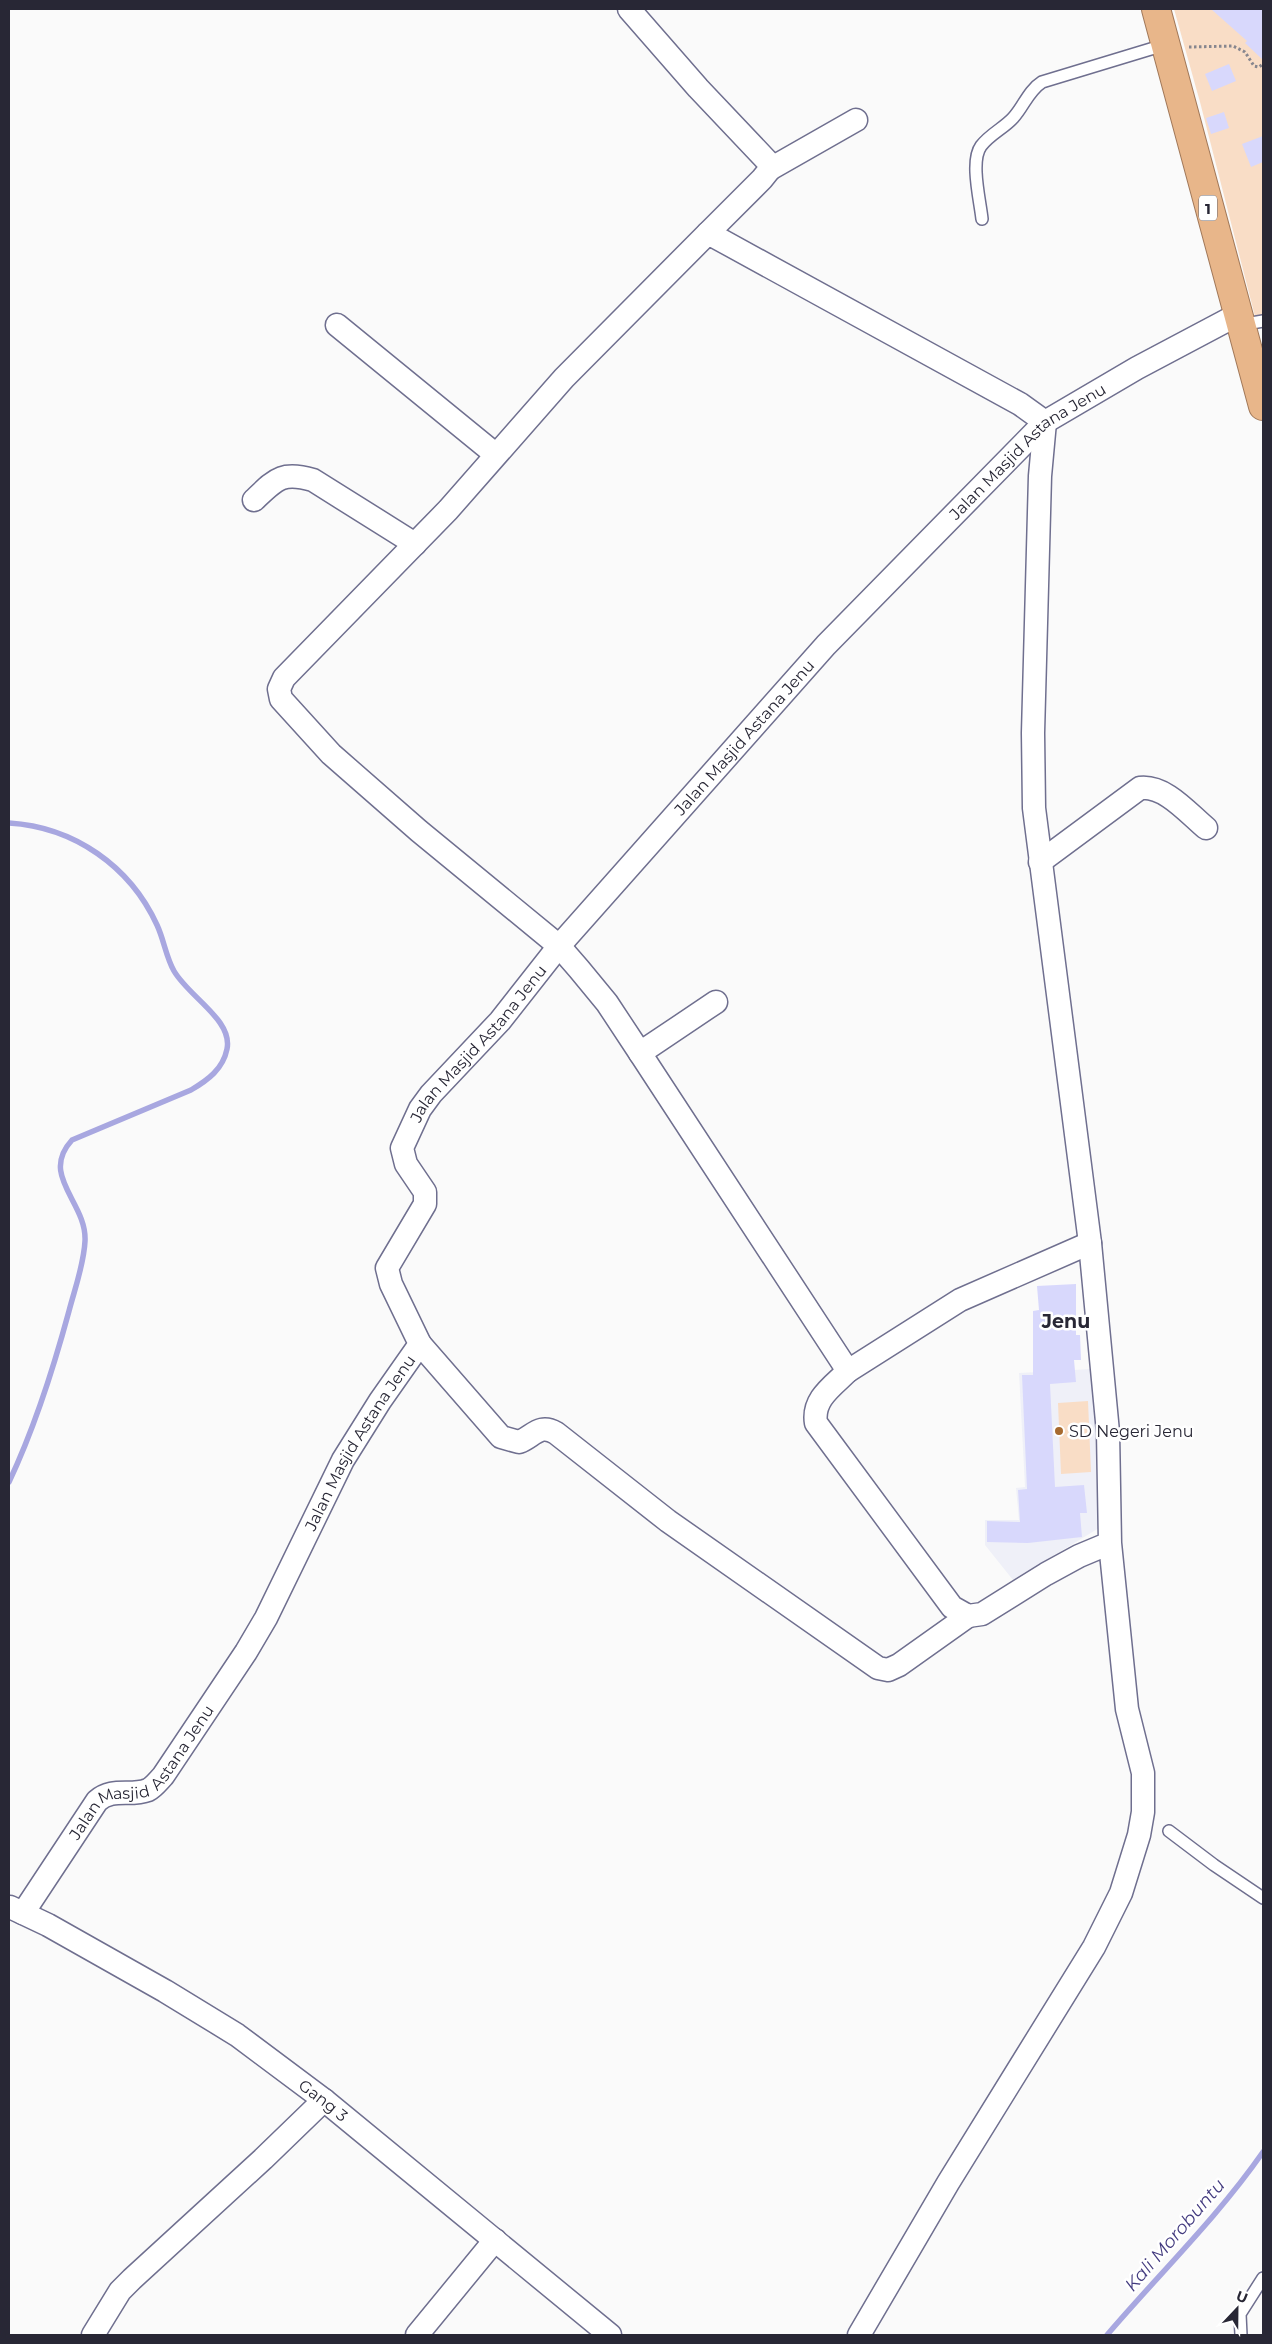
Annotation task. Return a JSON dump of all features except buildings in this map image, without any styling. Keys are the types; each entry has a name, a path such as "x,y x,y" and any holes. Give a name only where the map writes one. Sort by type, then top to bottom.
{"highway":[{"name":"1","path":"1156,9 1165,48 1247,320 1263,406"}],"street":[{"path":"629,9 698,88 766,159 770,169"},
{"path":"848,1371 607,1003 559,946 419,831 331,754 281,699 279,689 284,678 415,544 564,378 770,169 856,120"},
{"path":"708,233 1020,404 1045,422 1040,476 1032,772 1040,862 1090,1243 1108,1432 1110,1543 1127,1710 1143,1773 1142,1817 1129,1870 1121,1893 1094,1947 948,2183 859,2335"},
{"name":"Jalan Masjid Astana Jenu","path":"16,1910 97,1802 109,1794 148,1790 163,1776 251,1644 266,1618 352,1446 420,1344 391,1284 387,1268 420,1216 426,1199 425,1192 406,1164 402,1148 413,1122 431,1094 500,1021 559,946 826,645 1045,422 1138,368 1247,320"},
{"path":"337,325 496,454"},
{"path":"254,500 285,476 296,475 313,480 415,544"},
{"path":"1040,862 1140,788 1150,787 1165,794 1206,828"},
{"path":"640,1053 716,1002"},
{"path":"968,1616 952,1607 816,1423 814,1412 820,1398 848,1371 960,1300 1090,1243"},
{"path":"420,1344 501,1437 519,1442 539,1430 551,1430 556,1433 668,1521 878,1668 888,1670 899,1665 968,1616 982,1614 1046,1574 1079,1556 1110,1543"},
{"name":"Gang 3","path":"16,1910 165,1991 237,2035 324,2100 610,2335"},
{"path":"94,2335 120,2291 324,2100"},
{"path":"417,2335 495,2240"}],"lane":[{"path":"982,219 976,166 980,147 994,133 1014,118 1033,88 1042,82 1165,48"},
{"path":"1169,1832 1263,1898"},
{"path":"1241,2335 1240,2314 1263,2278"}],"path":[{"path":"1165,48 1233,46 1245,52 1254,66 1259,67 1263,64"}],"shaded area":[{"path":"1174,9 1263,9 1263,327 1258,328"},
{"name":"SD Negeri Jenu","path":"1092,1369 1104,1525 1013,1580 985,1545 985,1520 1019,1520 1016,1488 1025,1487 1019,1373"},
{"path":"1088,1401 1091,1472 1061,1474 1058,1403"}],"waterway":[{"path":"9,823 33,826 56,832 77,841 97,853 115,868 132,885 146,904 157,925 174,971 189,990 217,1018 227,1038 227,1049 222,1062 214,1073 203,1082 191,1090 72,1140 63,1153 60,1165 62,1177 84,1227 83,1258 50,1377 9,1482"},
{"name":"Kali Morobuntu","path":"1107,2335 1227,2200 1263,2152"}],"place":[{"name":"SD Negeri Jenu","path":"1059,1431"}],"district":[{"name":"Jenu","path":"1066,1321"}]}
